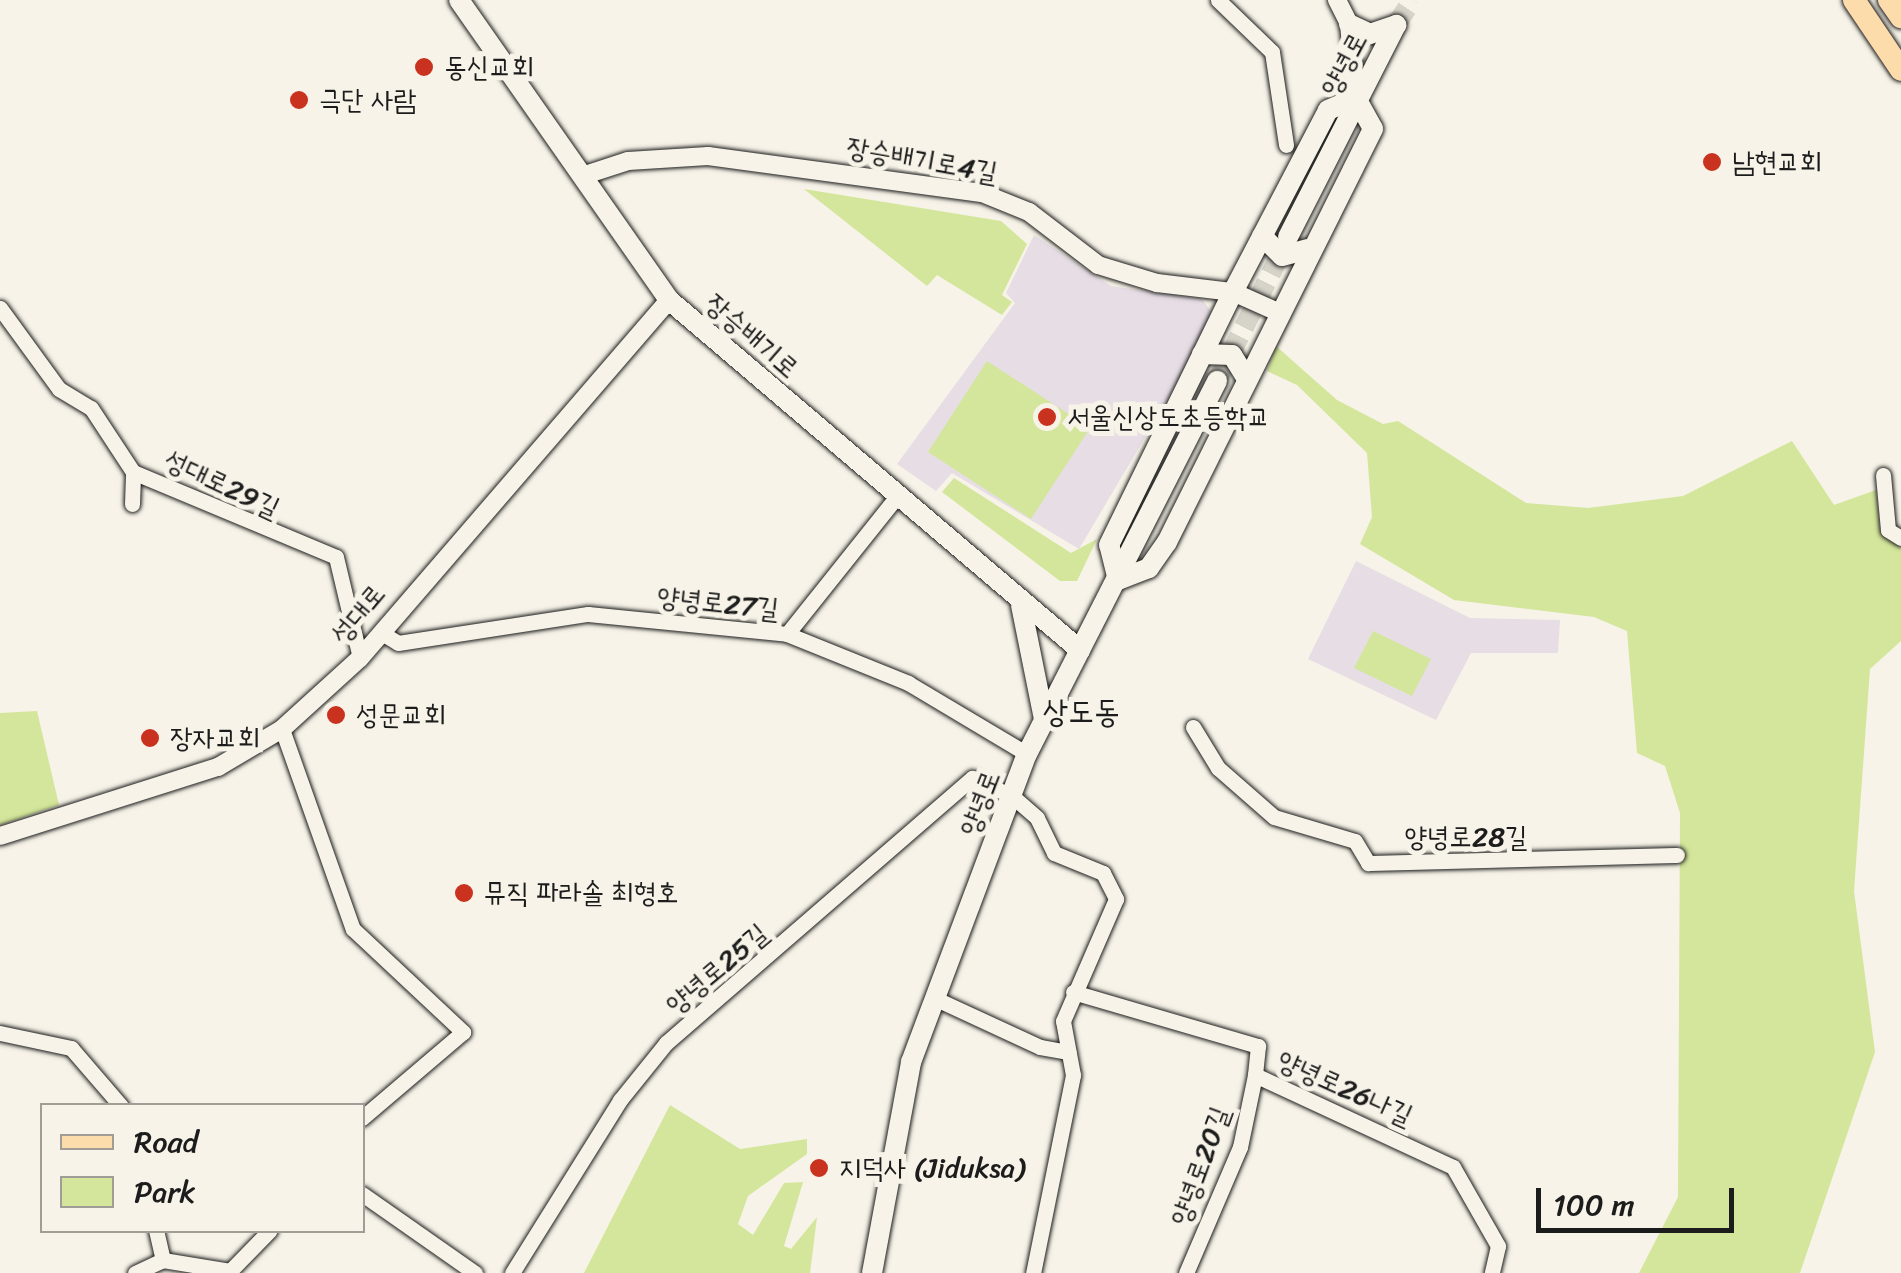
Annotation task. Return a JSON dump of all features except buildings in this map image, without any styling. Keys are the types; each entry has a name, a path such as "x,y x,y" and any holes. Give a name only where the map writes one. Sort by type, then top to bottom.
{"main road":[{"name":"장승배기로","path":"459,0 669,300 1021,605 1080,650"},
{"path":"1854,0 1901,70"},
{"path":"1889,0 1901,17"},
{"name":"양녕로","path":"1288,237 1396,25 1370,34 1349,24"},
{"path":"1356,98 1373,129 1245,376 1167,542 1149,568 1118,580 1109,545 1202,354 1328,110 1356,98"},
{"path":"1262,236 1282,256 1308,250"},
{"path":"1202,354 1232,355 1245,376"},
{"name":"양녕로","path":"872,1273 900,1109 934,998 1027,754 1217,380"},
{"path":"1021,605 1044,719"}],"street":[{"path":"1218,0 1272,52 1286,145"},
{"path":"1337,0 1349,24 1356,98"},
{"name":"장승배기로4길","path":"582,176 628,161 708,156 982,193 1029,212 1098,264 1157,283 1233,292 1278,312"},
{"name":"성대로","path":"0,836 218,767 282,728 360,658 669,300"},
{"name":"성대로29길","path":"0,308 59,389 91,408 133,472 336,558 360,658"},
{"path":"132,504 133,472"},
{"path":"1883,475 1888,530 1901,538"},
{"path":"787,634 897,496"},
{"name":"양녕로27길","path":"380,632 398,643 588,614 787,634 908,683 1027,754"},
{"name":"양녕로28길","path":"1193,727 1218,768 1274,817 1355,841 1368,862 1677,855"},
{"path":"282,728 353,929 463,1032 365,1115"},
{"name":"양녕로25길","path":"512,1273 620,1100 666,1043 972,778 1012,796"},
{"path":"1012,796 1037,818 1054,853 1102,873 1116,899 1064,1021 1072,1075 1032,1273"},
{"name":"양녕로26나길","path":"1074,992 1258,1046 1255,1075 1453,1167 1498,1246 1492,1273"},
{"path":"934,998 1040,1047 1069,1052"},
{"path":"0,1033 72,1048 118,1103"},
{"name":"양녕로20길","path":"1186,1273 1240,1147 1255,1075"},
{"path":"365,1196 475,1273"},
{"path":"157,1233 163,1260"},
{"path":"135,1273 163,1260 230,1271 267,1233"}],"shaded area":[{"name":"서울신상도초등학교","path":"1034,235 1111,286 1202,299 1216,318 1079,549 952,473 936,491 897,464 1015,303 1006,293"},
{"path":"1356,561 1470,618 1560,620 1558,653 1471,653 1436,720 1308,659"}],"green space":[{"path":"804,189 1001,221 1027,244 1002,295 1012,302 1002,315 937,275 927,286"},
{"path":"1276,346 1337,400 1383,424 1398,421 1526,503 1588,508 1683,496 1792,441 1834,505 1876,490 1880,530 1901,548 1901,641 1870,669 1854,891 1875,1052 1800,1273 1639,1273 1678,1197 1680,813 1665,766 1637,753 1627,631 1594,617 1454,600 1360,544 1372,517 1367,453 1297,385 1267,371"},
{"path":"987,361 1090,428 1031,519 928,452"},
{"path":"954,478 1071,553 1097,539 1077,581 1060,581 942,492"},
{"path":"1373,631 1431,659 1412,696 1354,668"},
{"path":"37,711 59,805 0,825 0,713"},
{"path":"670,1105 740,1149 807,1139 807,1154 748,1196 738,1224 753,1235 784,1183 803,1182 784,1246 791,1249 817,1217 810,1273 584,1273"}],"tunnel":[{"path":"1396,25 1412,0"},
{"path":"1217,381 1288,239"}],"place":[{"name":"동신교회","path":"424,67"},
{"name":"극단 사람","path":"299,100"},
{"name":"남현교회","path":"1712,162"},
{"name":"서울신상도초등학교","path":"1047,417"},
{"name":"성문교회","path":"336,715"},
{"name":"장자교회","path":"150,738"},
{"name":"뮤직 파라솔 최형호","path":"464,893"},
{"name":"지덕사 (Jiduksa)","path":"819,1168"}],"district":[{"name":"상도동","path":"1081,712"}]}
